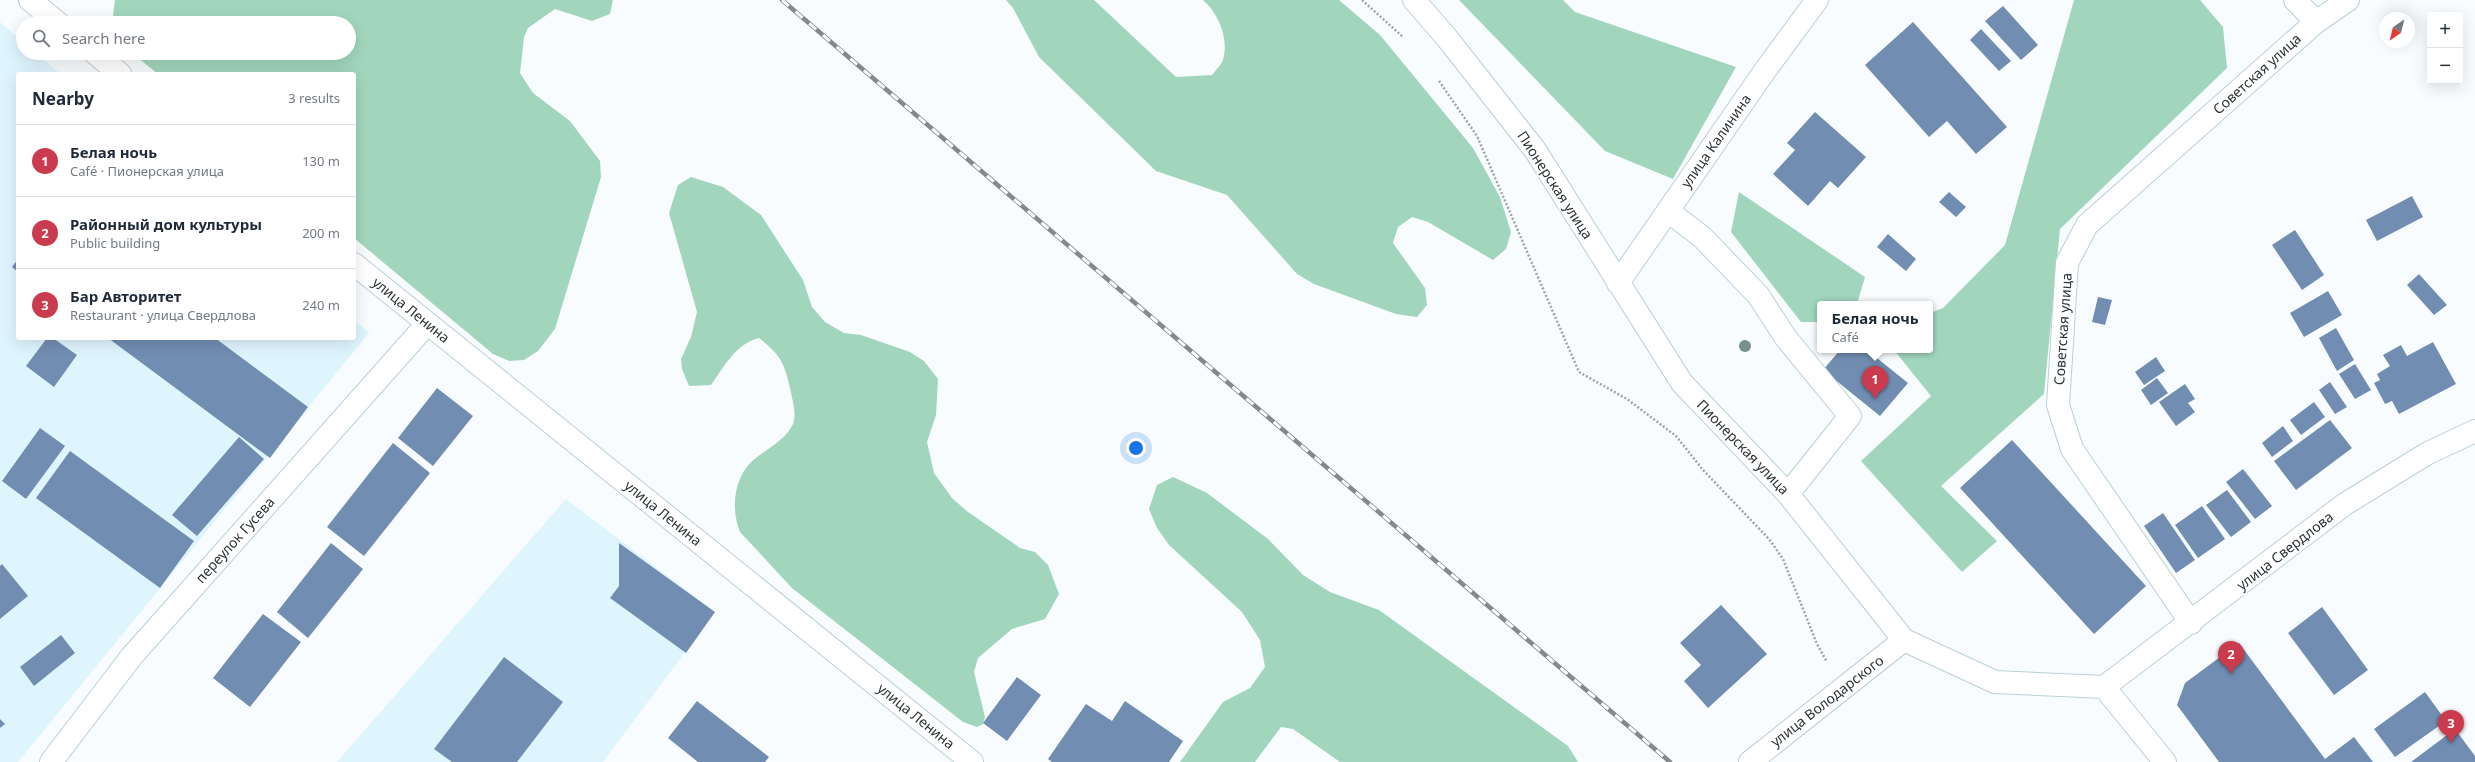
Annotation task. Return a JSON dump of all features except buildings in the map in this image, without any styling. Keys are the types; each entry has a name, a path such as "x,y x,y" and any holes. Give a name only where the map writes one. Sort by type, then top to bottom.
{"street":[{"path":"30,0 49,16"},
{"name":"Пионерская улица","path":"1414,0 1447,38 1535,150 1682,383 1788,494 1904,640 1995,682 2104,687"},
{"name":"улица Калинина","path":"1618,283 1764,72 1817,0"},
{"path":"2295,0 2316,22"},
{"name":"Советская улица","path":"2191,623 2072,449 2058,405 2067,263 2087,225 2316,22 2348,0"},
{"path":"103,60 118,72"},
{"path":"1668,211 1702,237 1753,290 1786,338 1850,416 1788,494"},
{"name":"улица Ленина","path":"356,266 972,762"},
{"name":"переулок Гусева","path":"51,762 132,656 427,324"},
{"name":"улица Свердлова","path":"2104,687 2191,623 2345,504 2428,453 2475,431"},
{"name":"улица Володарского","path":"1750,762 1904,640"},
{"path":"2104,687 2165,762"}],"path":[{"path":"1362,0 1408,42"},
{"path":"1434,75 1477,136 1580,372 1627,399 1676,436 1703,470 1769,539 1783,559 1817,644"}],"shaded area":[{"path":"0,22 16,36 16,60 44,60 59,72 16,72 16,340 356,340 356,322 369,333 18,762 0,762"},
{"path":"566,499 715,612 603,762 337,762"}],"green space":[{"path":"115,0 613,0 610,14 592,21 555,9 528,28 524,37 520,73 533,93 570,121 600,161 601,177 555,329 538,351 524,360 509,361 493,354 356,240 356,72 156,72 141,60 356,60 356,16 113,16"},
{"path":"1006,0 1094,0 1176,77 1212,75 1223,60 1225,52 1224,35 1214,12 1203,0 1339,0 1380,35 1473,148 1500,197 1511,232 1506,249 1493,260 1428,222 1412,217 1398,227 1393,243 1425,288 1427,305 1417,317 1396,314 1314,284 1297,274 1227,195 1156,171 1039,57 1013,8"},
{"path":"1459,0 1563,0 1575,12 1736,67 1673,179 1605,151"},
{"path":"2074,0 2200,0 2223,27 2227,68 2060,229 2044,394 1941,486 1997,541 1962,572 1861,461 1931,396 1896,353 1933,353 1933,312 1943,308 2005,245"},
{"path":"691,177 723,187 761,215 803,280 812,307 825,322 844,333 861,335 910,352 924,361 938,379 936,415 927,442 934,473 952,498 968,512 1020,548 1035,552 1048,565 1059,594 1045,619 1012,629 978,658 974,672 985,717 983,724 977,727 963,722 792,588 740,532 735,512 735,502 736,492 743,472 757,457 782,439 790,429 794,420 794,406 786,371 780,359 772,349 759,338 743,345 737,350 711,385 689,386 682,369 681,359 691,337 697,312 669,213 678,185"},
{"path":"1739,192 1865,277 1858,301 1817,301 1817,322 1801,322 1731,232"},
{"path":"1173,477 1207,493 1268,539 1303,575 1330,592 1379,610 1568,746 1578,762 1340,762 1293,729 1281,727 1255,762 1180,762 1223,702 1250,688 1265,667 1260,640 1242,612 1169,545 1157,528 1149,509 1157,485"}],"railway":[{"path":"782,0 1670,762"}],"place":[{"name":"Белая ночь","path":"1875,399"},
{"name":"Районный дом культуры","path":"2231,674"},
{"name":"Бар Авторитет","path":"2451,743"}]}
